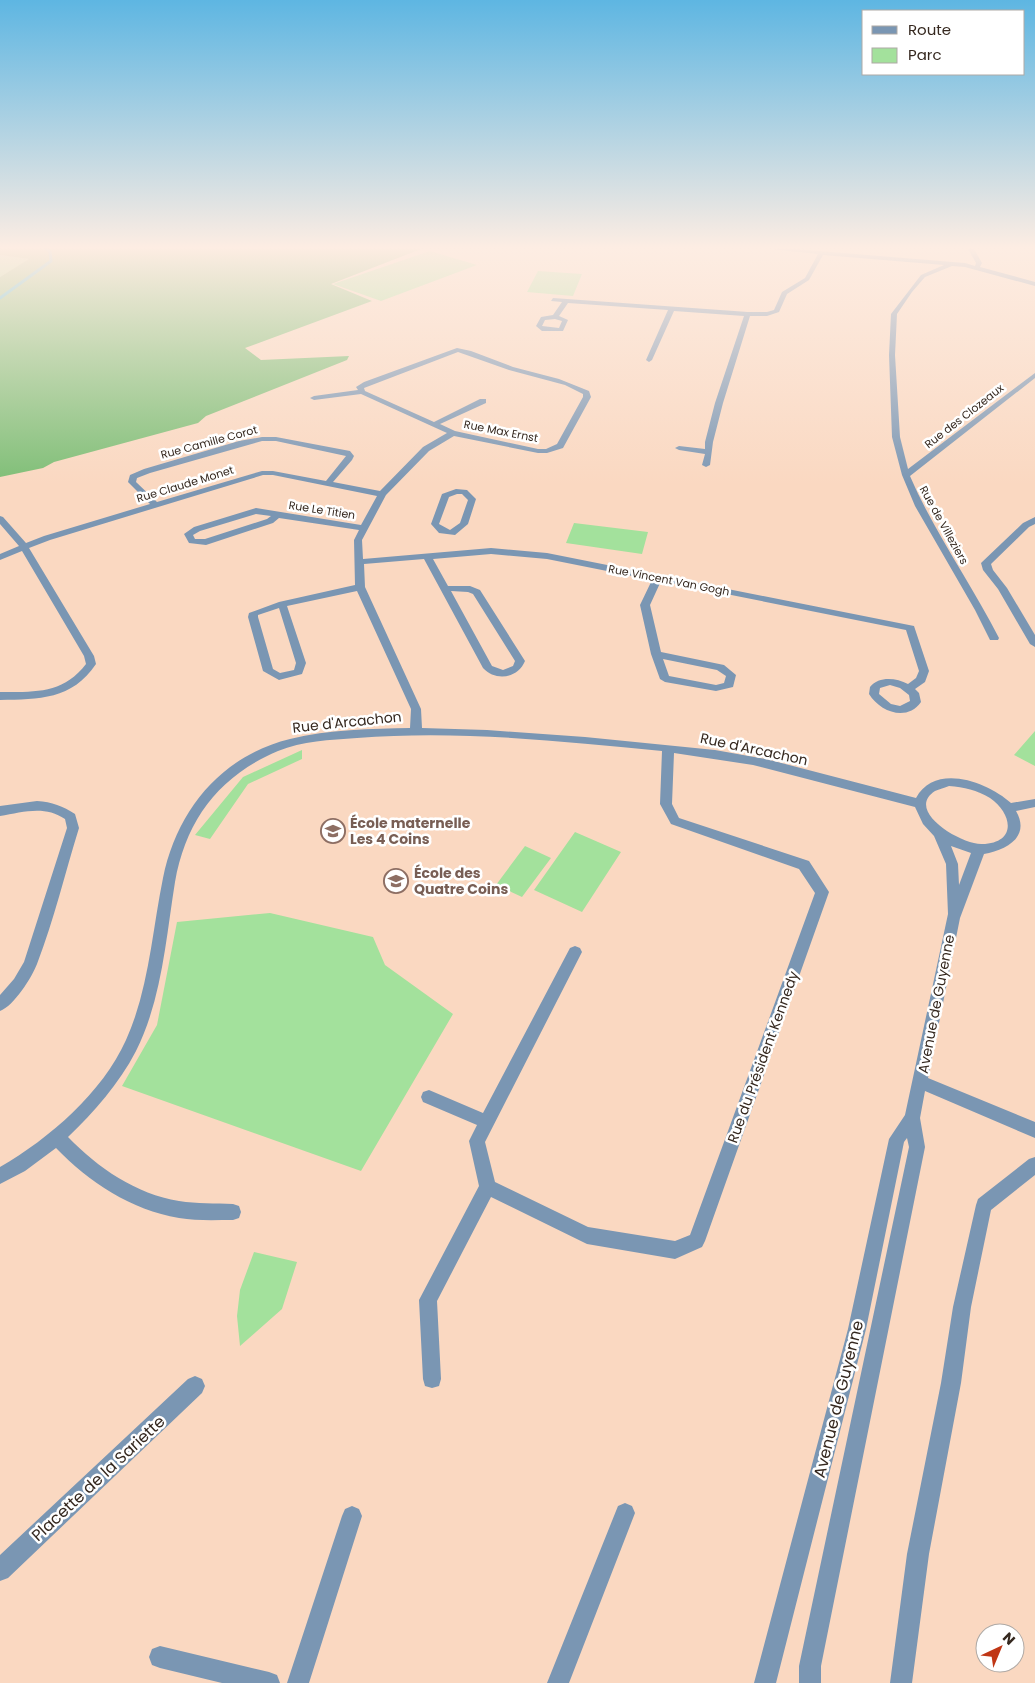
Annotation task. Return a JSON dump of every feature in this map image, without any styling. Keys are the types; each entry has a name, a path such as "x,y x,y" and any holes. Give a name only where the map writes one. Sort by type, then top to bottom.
{"street":[{"path":"541,328 561,330 568,333"},
{"path":"649,360 664,328"},
{"path":"706,465 709,442 719,403 744,328"},
{"name":"Rue de Villeziers","path":"893,328 892,355 896,437 906,475 919,506 980,610 994,638"},
{"name":"Rue Max Ernst","path":"457,350 469,352 500,365 572,386 586,393 587,397 560,446 538,451 452,433 434,425 362,392 360,387 366,383 457,350"},
{"name":"Rue des Clozeaux","path":"906,475 1035,375"},
{"path":"314,398 362,392"},
{"name":"Rue Max Ernst","path":"434,425 483,401"},
{"path":"416,730 416,709 360,588 358,540 382,494 426,448 452,433"},
{"name":"Rue Camille Corot","path":"154,504 134,486 132,482 133,477 147,470 252,441 276,439 347,452 350,456 348,460 327,484"},
{"path":"679,448 709,452"},
{"name":"Rue Claude Monet","path":"0,557 23,546 154,504 262,473 273,473 382,494"},
{"path":"456,491 464,492 472,499 464,524 452,533 443,532 435,524 445,496 456,491"},
{"name":"Rue Le Titien","path":"277,515 270,520 206,542 192,540 188,534 197,529 256,511 363,528"},
{"path":"0,519 23,546 90,656 91,664 78,681 64,689 50,693 0,696"},
{"path":"1035,520 1026,525 986,562 988,570 1002,588 1035,644"},
{"path":"452,533 457,542 459,553"},
{"name":"Rue Vincent Van Gogh","path":"358,562 491,551 547,556 910,628 924,672 921,680 909,688"},
{"path":"427,556 445,590 488,668 497,673 511,672 517,668 520,662 477,592 463,588 445,590"},
{"path":"656,654 720,667 731,675 729,685 716,688 665,679 656,654 645,605 658,577"},
{"path":"282,604 302,663 298,672 279,677 268,670 253,617 254,613 282,604 360,588"},
{"name":"Rue d'Arcachon","path":"0,1176 20,1165 57,1138 96,1096 129,1048 139,1025 160,942 170,875 186,826 210,791 245,764 288,744 319,738 416,730 464,731 668,748 743,759 920,804"},
{"name":"Rue du Président Kennedy","path":"488,1187 587,1235 675,1250 696,1242 822,892 804,865 675,821 666,804 668,748"},
{"path":"962,782 988,791 1008,808 1014,818 1015,828 1012,837 1004,844 993,848 980,849 965,847 939,835 928,825 922,815 920,804 922,796 928,789 937,784 962,782"},
{"path":"1008,808 1035,803"},
{"path":"0,811 36,805 52,806 62,809 72,817 73,828 30,964 19,983 0,1005"},
{"name":"Avenue de Guyenne","path":"939,835 952,864 954,918"},
{"name":"Avenue de Guyenne","path":"765,1683 857,1329 897,1139 912,1118 954,918 980,849"},
{"path":"432,1379 428,1300 488,1187 477,1141 575,952"},
{"path":"921,1082 1035,1130"},
{"path":"430,1097 487,1122"},
{"name":"Avenue de Guyenne","path":"810,1683 810,1666 917,1147 912,1118"},
{"path":"57,1138 79,1162 126,1192 172,1208 233,1212"},
{"path":"901,1683 918,1554 951,1383 962,1308 984,1205 1027,1174 1035,1165"},
{"name":"Placette de la Sariette","path":"0,1570 195,1386"},
{"path":"558,1683 625,1513"},
{"path":"298,1683 352,1516"},
{"path":"160,1657 269,1683"}],"green space":[{"path":"0,328 300,328 245,348 261,360 349,356 347,360 206,416 198,423 54,462 43,468 0,477"},
{"path":"574,523 648,532 642,554 566,543"},
{"path":"1035,731 1035,766 1014,755"},
{"path":"302,750 302,759 248,784 210,839 195,835 243,777"},
{"path":"575,832 621,852 582,912 534,890"},
{"path":"525,846 551,858 522,897 496,885"},
{"path":"270,913 373,937 385,965 453,1014 361,1171 122,1086 157,1025 177,922"},
{"path":"254,1252 297,1262 282,1309 240,1346 237,1316 240,1290"}],"place":[{"name":"École maternelle Les 4 Coins","path":"333,831"},
{"name":"École des Quatre Coins","path":"396,881"}]}
